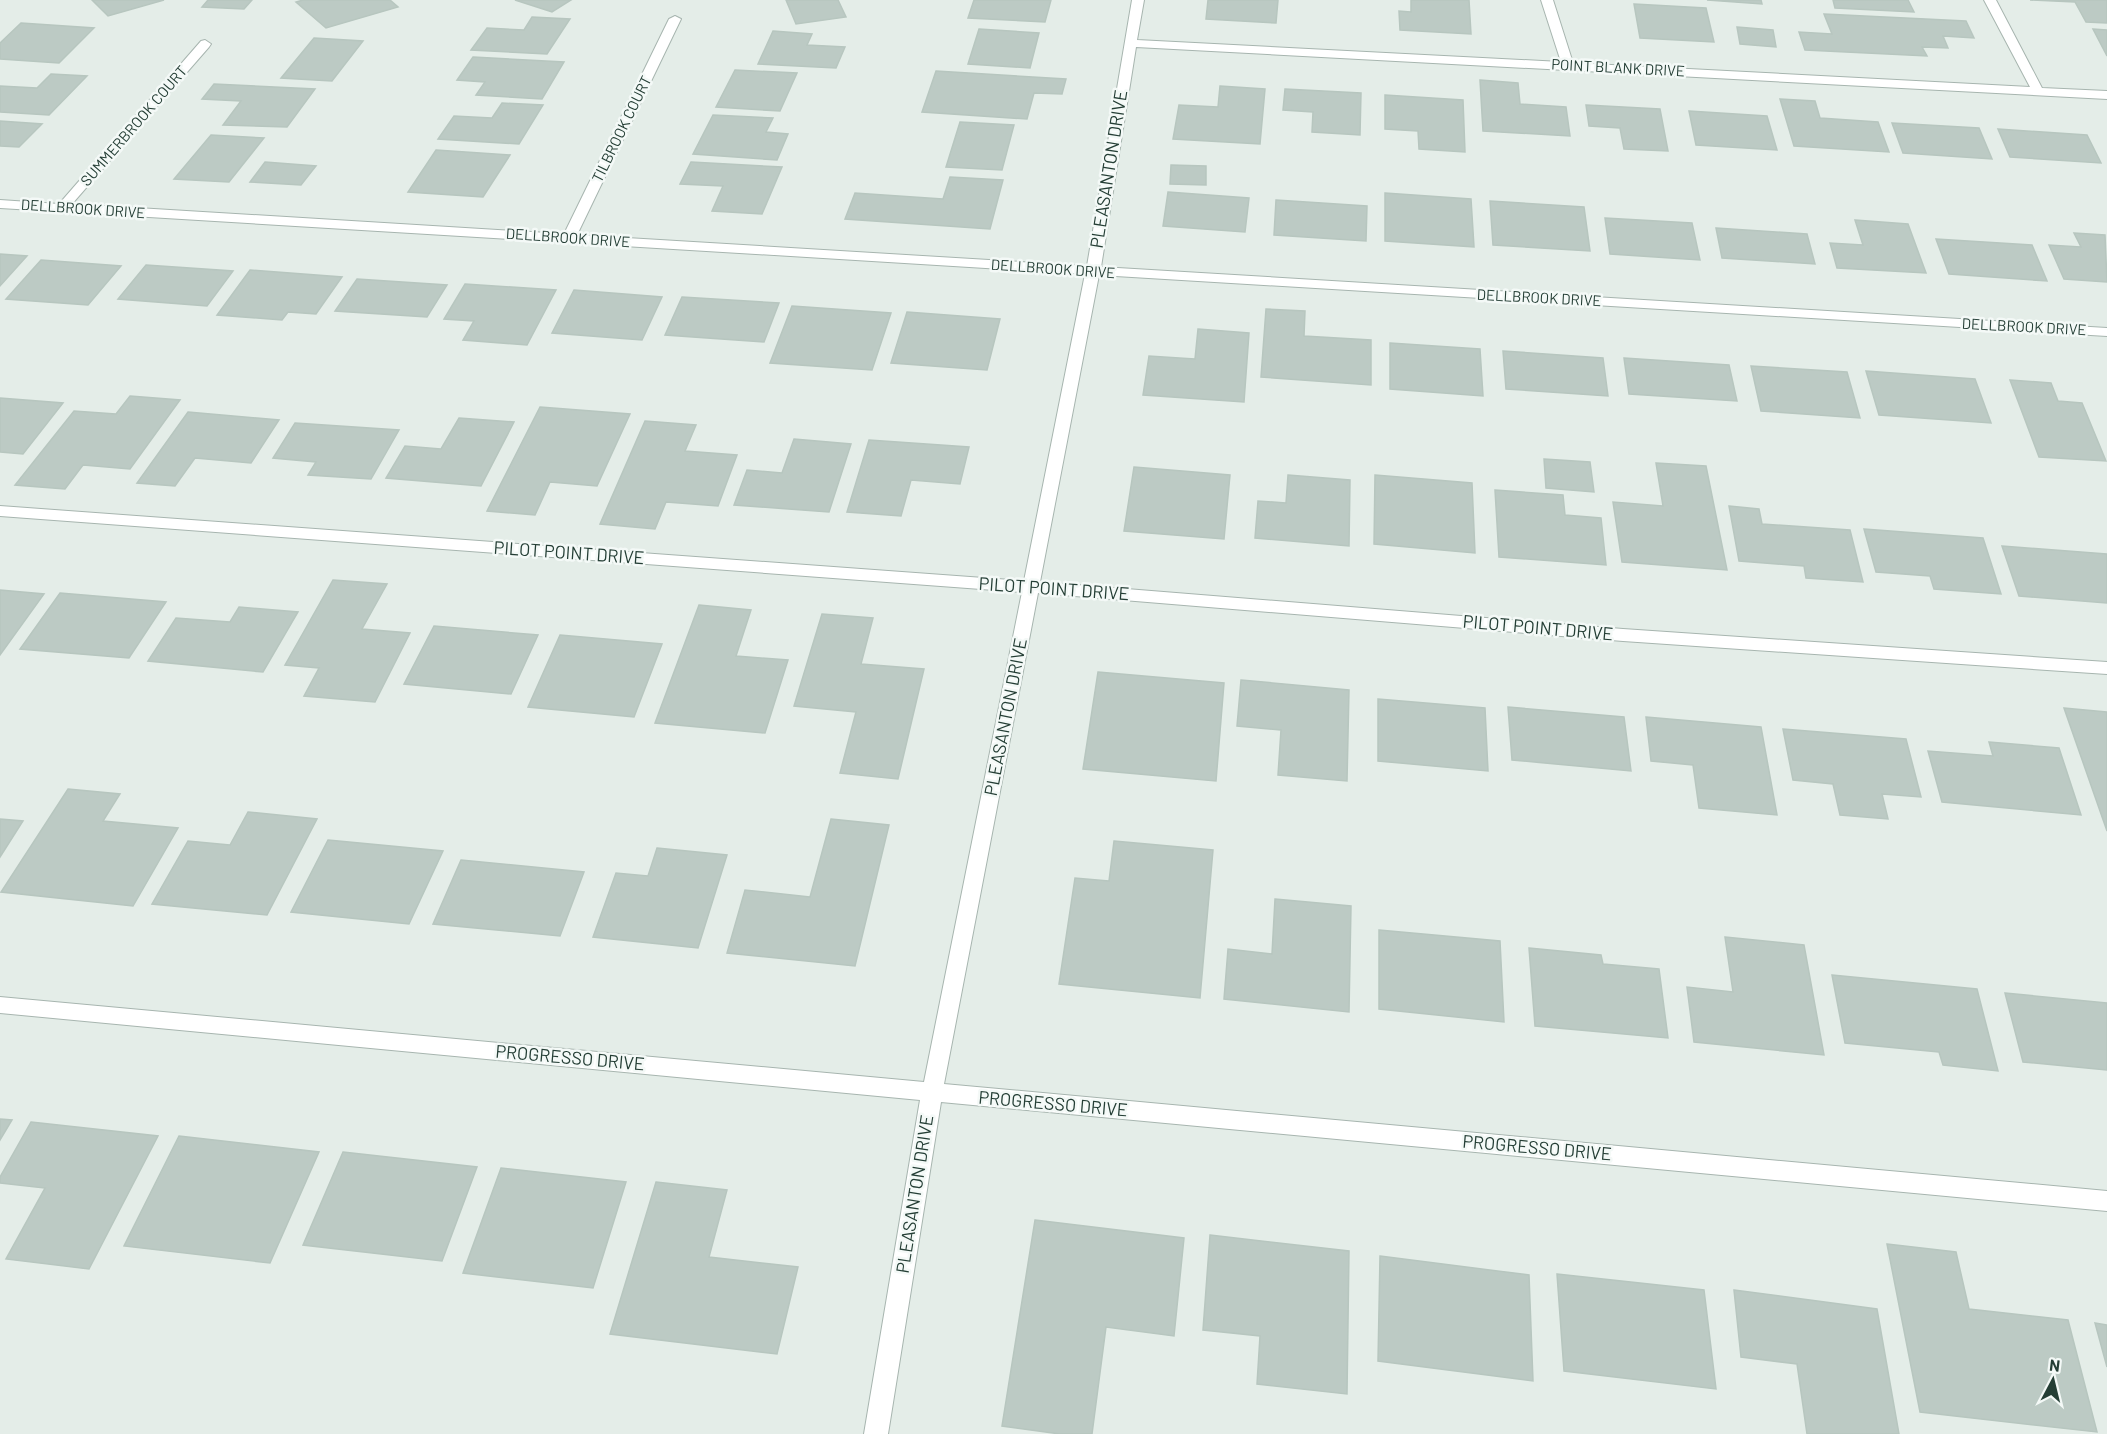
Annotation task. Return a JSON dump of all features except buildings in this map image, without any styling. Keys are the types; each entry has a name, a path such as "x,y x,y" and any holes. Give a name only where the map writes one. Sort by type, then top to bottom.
{"street":[{"name":"PLEASANTON DRIVE","path":"876,1434 932,1092 1093,271 1138,0"},
{"path":"1547,0 1568,64"},
{"path":"1990,0 2038,91"},
{"name":"TILBROOK COURT","path":"569,238 675,19"},
{"name":"POINT BLANK DRIVE","path":"1130,43 1568,64 2107,94"},
{"name":"SUMMERBROOK COURT","path":"62,208 206,44"},
{"name":"DELLBROOK DRIVE","path":"0,204 2107,332"},
{"name":"PILOT POINT DRIVE","path":"0,511 1032,587 1623,635 2107,668"},
{"name":"PROGRESSO DRIVE","path":"0,1005 2107,1201"}]}
